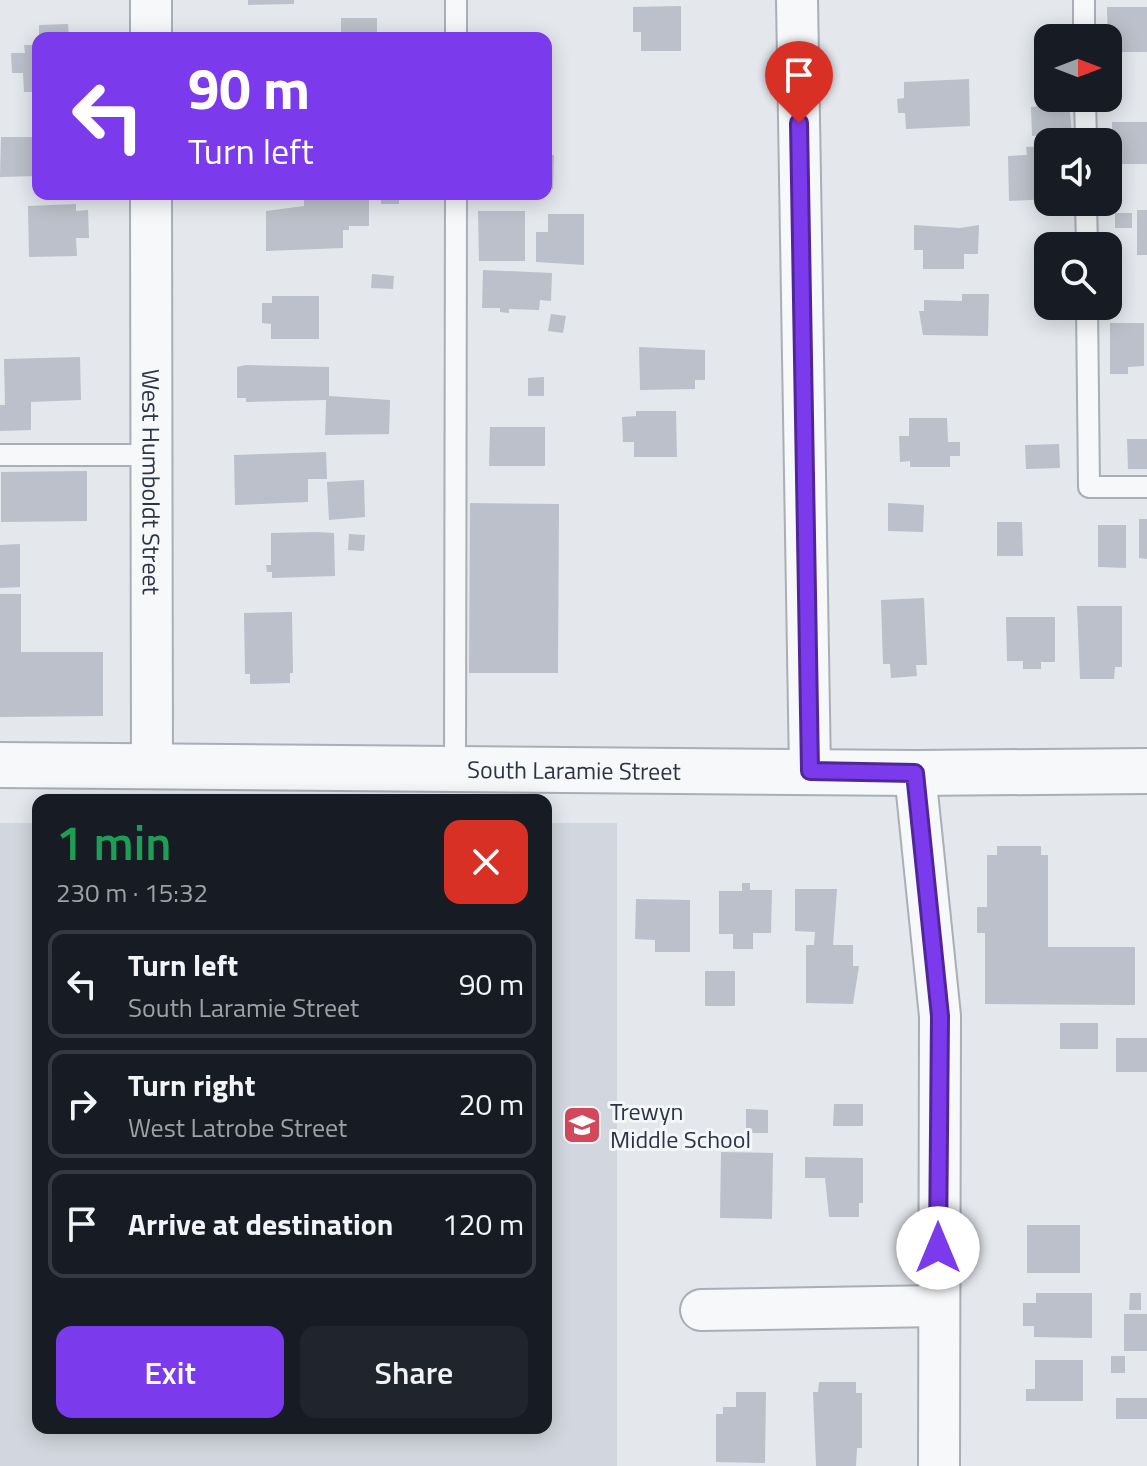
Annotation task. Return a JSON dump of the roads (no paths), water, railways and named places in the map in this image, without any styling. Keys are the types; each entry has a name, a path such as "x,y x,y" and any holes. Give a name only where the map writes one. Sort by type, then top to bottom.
{"street":[{"path":"151,0 151,32"},
{"path":"797,0 810,771"},
{"name":"West Humboldt Street","path":"151,200 152,768"},
{"name":"South Laramie Street","path":"0,765 915,773 1147,771"},
{"path":"915,773 940,1016 939,1466"},
{"path":"701,1310 938,1306"}],"lane":[{"path":"456,0 456,32"},
{"path":"1084,0 1084,24"},
{"path":"455,769 456,200"},
{"path":"1087,320 1089,487 1147,487"},
{"path":"0,455 151,455"}],"place":[{"name":"Trewyn Middle School","path":"582,1125"}]}
